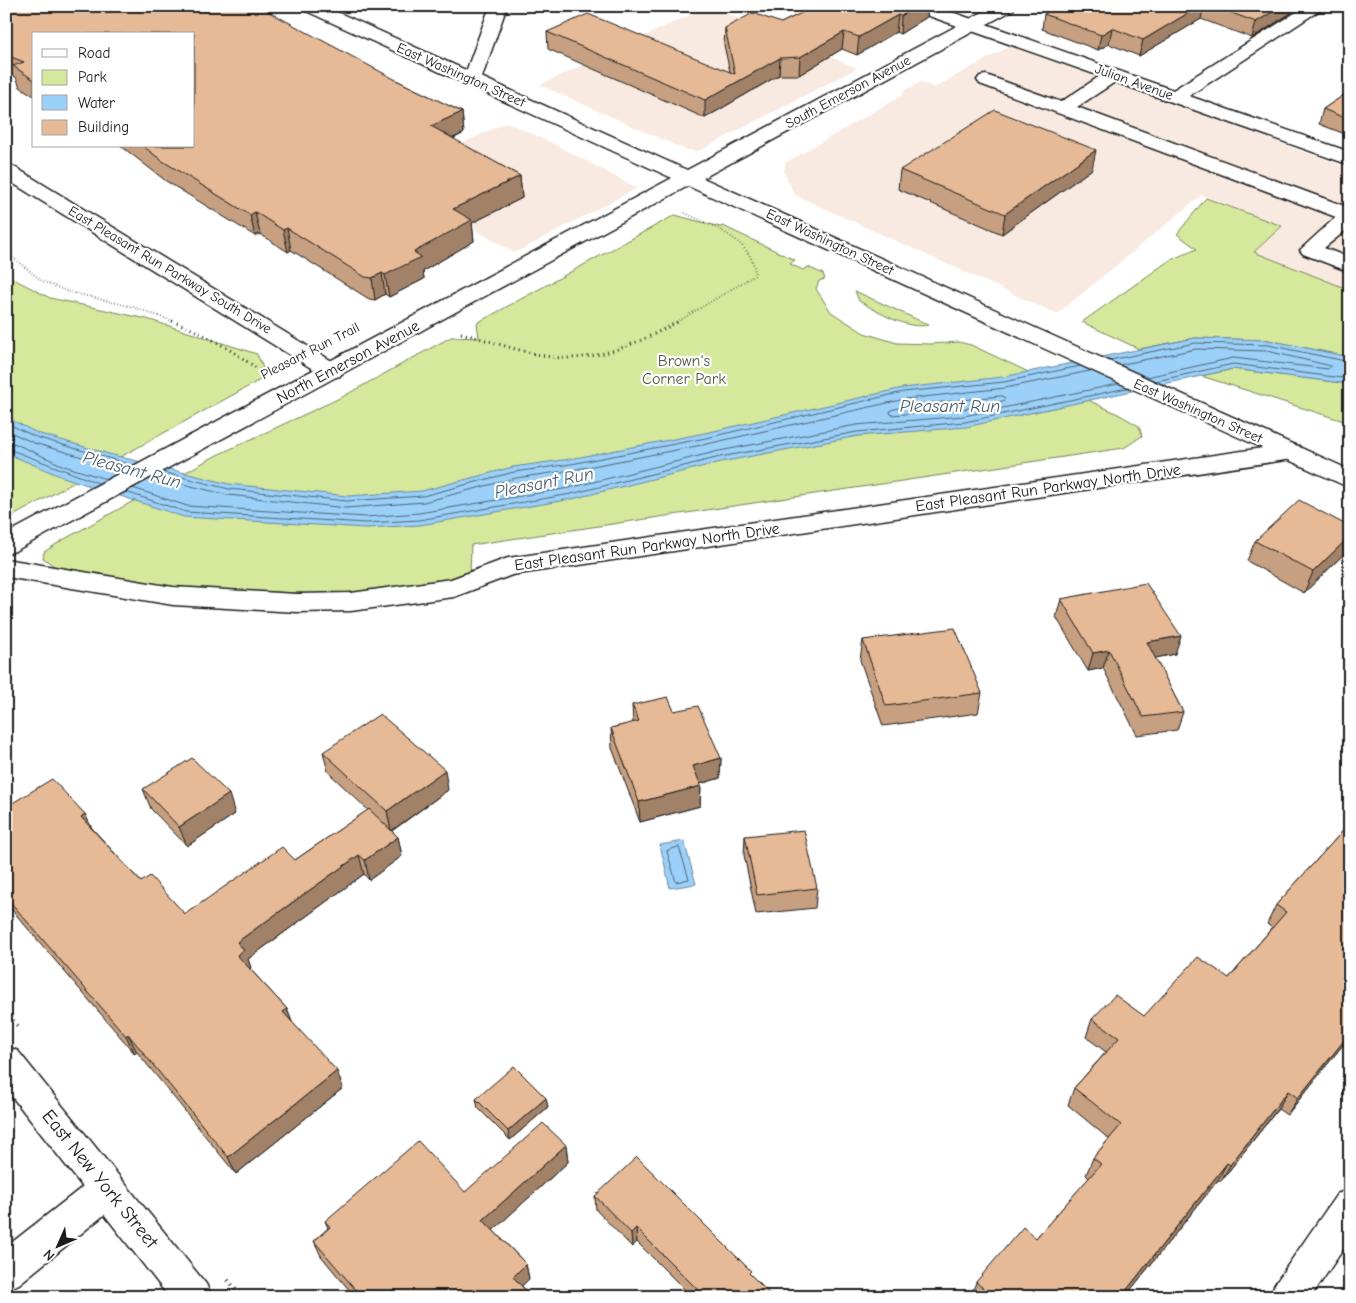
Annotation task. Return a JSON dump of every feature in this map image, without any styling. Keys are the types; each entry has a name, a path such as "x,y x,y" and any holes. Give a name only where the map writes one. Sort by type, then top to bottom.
{"main road":[{"name":"East Washington Street","path":"310,6 1350,480"},
{"path":"472,80 499,6"},
{"name":"Julian Avenue","path":"918,6 1350,159"},
{"name":"South Emerson Avenue","path":"688,177 1007,6"},
{"path":"1175,97 1318,6"},
{"path":"1062,109 1114,75"},
{"path":"986,80 1349,216 1310,250 1350,266"},
{"name":"East Pleasant Run Parkway South Drive","path":"6,170 332,371"},
{"name":"North Emerson Avenue","path":"6,545 332,371 688,177"},
{"name":"East Pleasant Run Parkway North Drive","path":"6,568 173,596 261,603 370,600 454,588 508,567 1290,452"},
{"name":"East New York Street","path":"6,1062 193,1297"},
{"path":"6,1271 107,1190"},
{"path":"1288,1297 1350,1208"}],"path":[{"path":"461,333 514,348 563,358 602,355 643,340 755,275 754,260 746,249 722,232 680,210"},
{"name":"Pleasant Run Trail","path":"6,252 42,281 66,291 133,308 197,330 235,352 262,372 260,380"}],"shaded area":[{"path":"709,6 857,68 699,151 686,150 540,85"},
{"path":"1010,46 1350,168 1350,290 1254,252 1282,226 1202,195 1057,314 795,195 784,172 785,163 903,95 905,90 921,82 934,88"},
{"path":"507,122 554,144 637,188 515,253 388,179"}],"green space":[{"path":"1206,198 1282,226 1254,252 1350,290 1350,357 1268,340 1195,338 1139,349 1082,322 1170,260 1197,249 1177,234"},
{"name":"Brown's Corner Park","path":"675,215 720,227 723,226 795,260 790,264 803,270 808,267 823,274 825,279 819,281 816,289 831,312 864,333 897,343 931,344 959,342 971,345 1118,414 1139,426 1142,436 1124,448 471,545 470,577 413,588 323,594 169,588 54,566 43,558 44,552 61,541 215,456 342,397 451,337 479,338 477,323"},
{"path":"6,275 50,298 147,319 257,354 264,370 260,380 6,520"},
{"path":"855,291 929,325 911,325 892,319 859,301"},
{"path":"1233,369 1350,384 1350,423 1201,376"}],"water":[{"name":"Pleasant Run","path":"1195,338 1268,340 1350,357 1350,384 1233,369 966,427 858,436 721,462 572,499 420,525 366,528 184,517 60,476 6,453 6,417 37,433 109,454 229,484 348,496 422,491 513,467 570,459 705,433 903,388 1003,377"},
{"path":"684,841 696,884 670,888 660,845"}],"building":[{"path":"6,6 258,6 396,80 462,112 431,126 520,176 453,209 472,220 414,252 421,257 385,275 382,273 372,278 365,277 287,228 283,230 255,212 250,215 161,160 146,148 195,148 195,32 32,32 32,79 13,66 24,62 6,55"},
{"path":"816,6 918,6 859,37 844,32 800,57 780,58 705,100 547,32 588,14 735,74 725,28 753,13 781,23"},
{"path":"1058,6 1200,6 1143,40 1112,28 1101,35 1044,14"},
{"path":"1213,6 1282,6 1256,22"},
{"path":"1350,91 1350,120 1323,109"},
{"path":"995,110 1096,150 1005,214 900,170"},
{"path":"1299,500 1350,527 1350,536 1313,572 1255,541"},
{"path":"1146,583 1181,636 1147,642 1183,712 1143,717 1109,650 1093,653 1061,599"},
{"path":"955,628 982,693 886,706 863,640"},
{"path":"668,697 674,711 698,706 721,758 693,766 701,786 639,802 611,728 639,721 632,705"},
{"path":"380,714 445,770 387,811 323,752"},
{"path":"192,758 229,794 179,827 143,789"},
{"path":"52,779 85,814 81,817 141,882 150,876 185,914 282,847 295,860 369,809 398,837 365,860 359,855 237,942 244,950 237,955 287,1009 283,1012 337,1071 228,1157 128,1034 126,1036 6,897 6,807"},
{"path":"1350,823 1350,1033 1298,1098 1288,1091 1230,1165 1227,1163 1121,1297 993,1297 976,1282 1023,1227 1036,1238 1101,1164 1093,1158 1121,1125 1074,1088 1119,1038 1092,1019 1115,995 1144,1016 1198,957 1229,978 1286,912 1276,905"},
{"path":"804,830 817,888 757,895 745,836"},
{"path":"514,1066 546,1098 508,1131 476,1099"},
{"path":"543,1123 566,1145 483,1220 526,1264 513,1277 532,1297 362,1297 314,1241 330,1227 325,1221 418,1141 465,1192"},
{"path":"637,1157 751,1271 749,1273 773,1297 705,1297 636,1228 631,1233 595,1196"}]}
